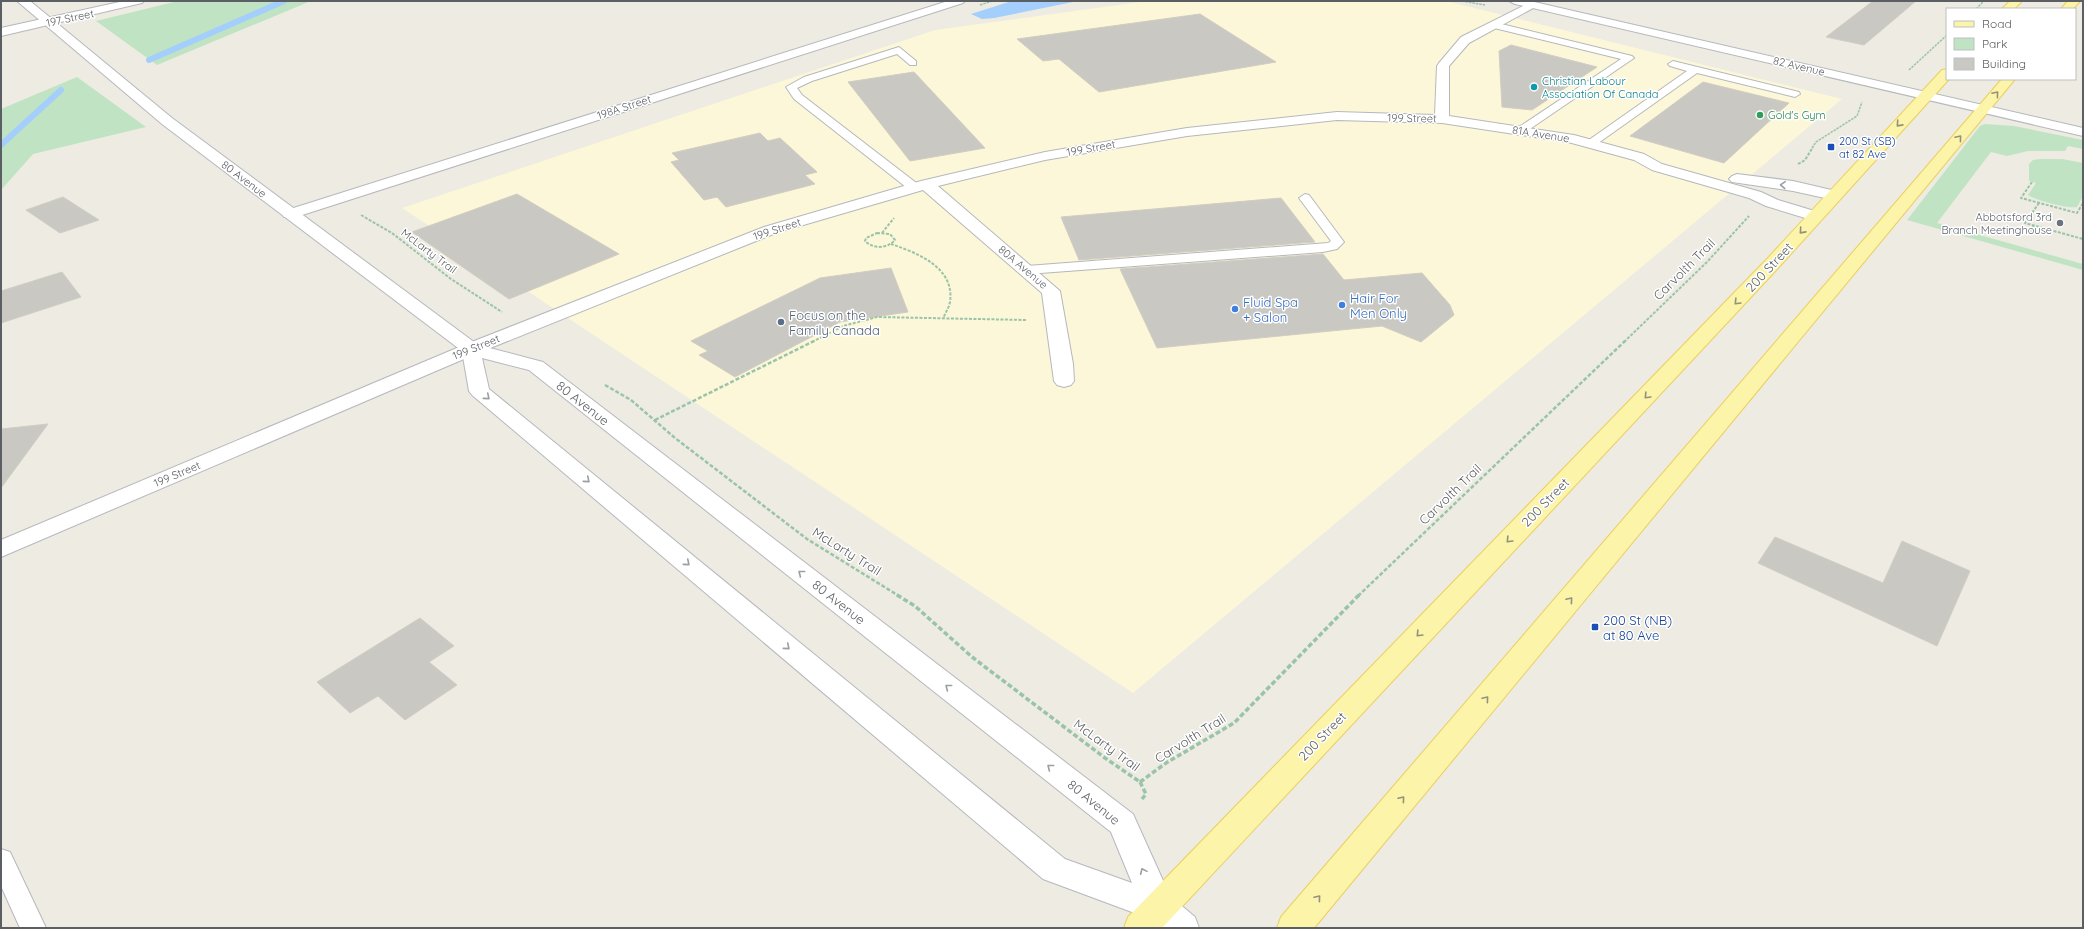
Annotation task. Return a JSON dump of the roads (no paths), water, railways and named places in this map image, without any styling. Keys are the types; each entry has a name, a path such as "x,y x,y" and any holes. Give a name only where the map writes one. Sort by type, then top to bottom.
{"main road":[{"name":"200 Street","path":"1149,918 1763,274 1925,95 1946,74"},
{"path":"1293,928 2008,80"}],"street":[{"name":"80 Avenue","path":"23,1 167,121 471,349 536,366 1122,823 1149,918"},
{"name":"197 Street","path":"1,32 138,1"},
{"name":"198A Street","path":"290,214 958,1"},
{"name":"82 Avenue","path":"1515,1 2083,132"},
{"name":"199 Street","path":"1,549 471,349 770,230 920,186 1045,156 1187,132 1336,116 1442,119 1443,66 1465,40 1531,5"},
{"name":"81A Avenue","path":"1442,119 1568,138 1639,157 1664,158 1736,179 1793,186 1834,195"},
{"name":"81A Avenue","path":"1639,157 1657,167 1755,195 1772,203 1815,216"},
{"name":"80A Avenue","path":"920,186 1027,270 1051,291 1063,364 1064,381"},
{"name":"80 Avenue","path":"471,349 479,390 1054,869 1149,918 1183,928"}],"lane":[{"path":"1493,25 1629,58 1520,131"},
{"path":"912,63 900,50 808,79 791,87 798,97 920,186"},
{"path":"1673,64 1795,94"},
{"path":"1590,144 1695,70"},
{"path":"1027,270 1332,246 1338,242 1305,198"},
{"path":"1,860 34,928"}],"water":[{"path":"1012,1 1078,1 994,18 982,19 971,14"}],"waterway":[{"path":"149,60 284,1"},
{"path":"1,145 61,90"}],"place":[{"name":"Christian Labour Association Of Canada","path":"1534,87"},
{"name":"Gold's Gym","path":"1760,115"},
{"name":"200 St (SB) at 82 Ave","path":"1831,147"},
{"name":"Abbotsford 3rd Branch Meetinghouse","path":"2060,223"},
{"name":"Hair For Men Only","path":"1342,305"},
{"name":"Fluid Spa + Salon","path":"1235,309"},
{"name":"Focus on the Family Canada","path":"781,322"},
{"name":"200 St (NB) at 80 Ave","path":"1595,627"}]}
